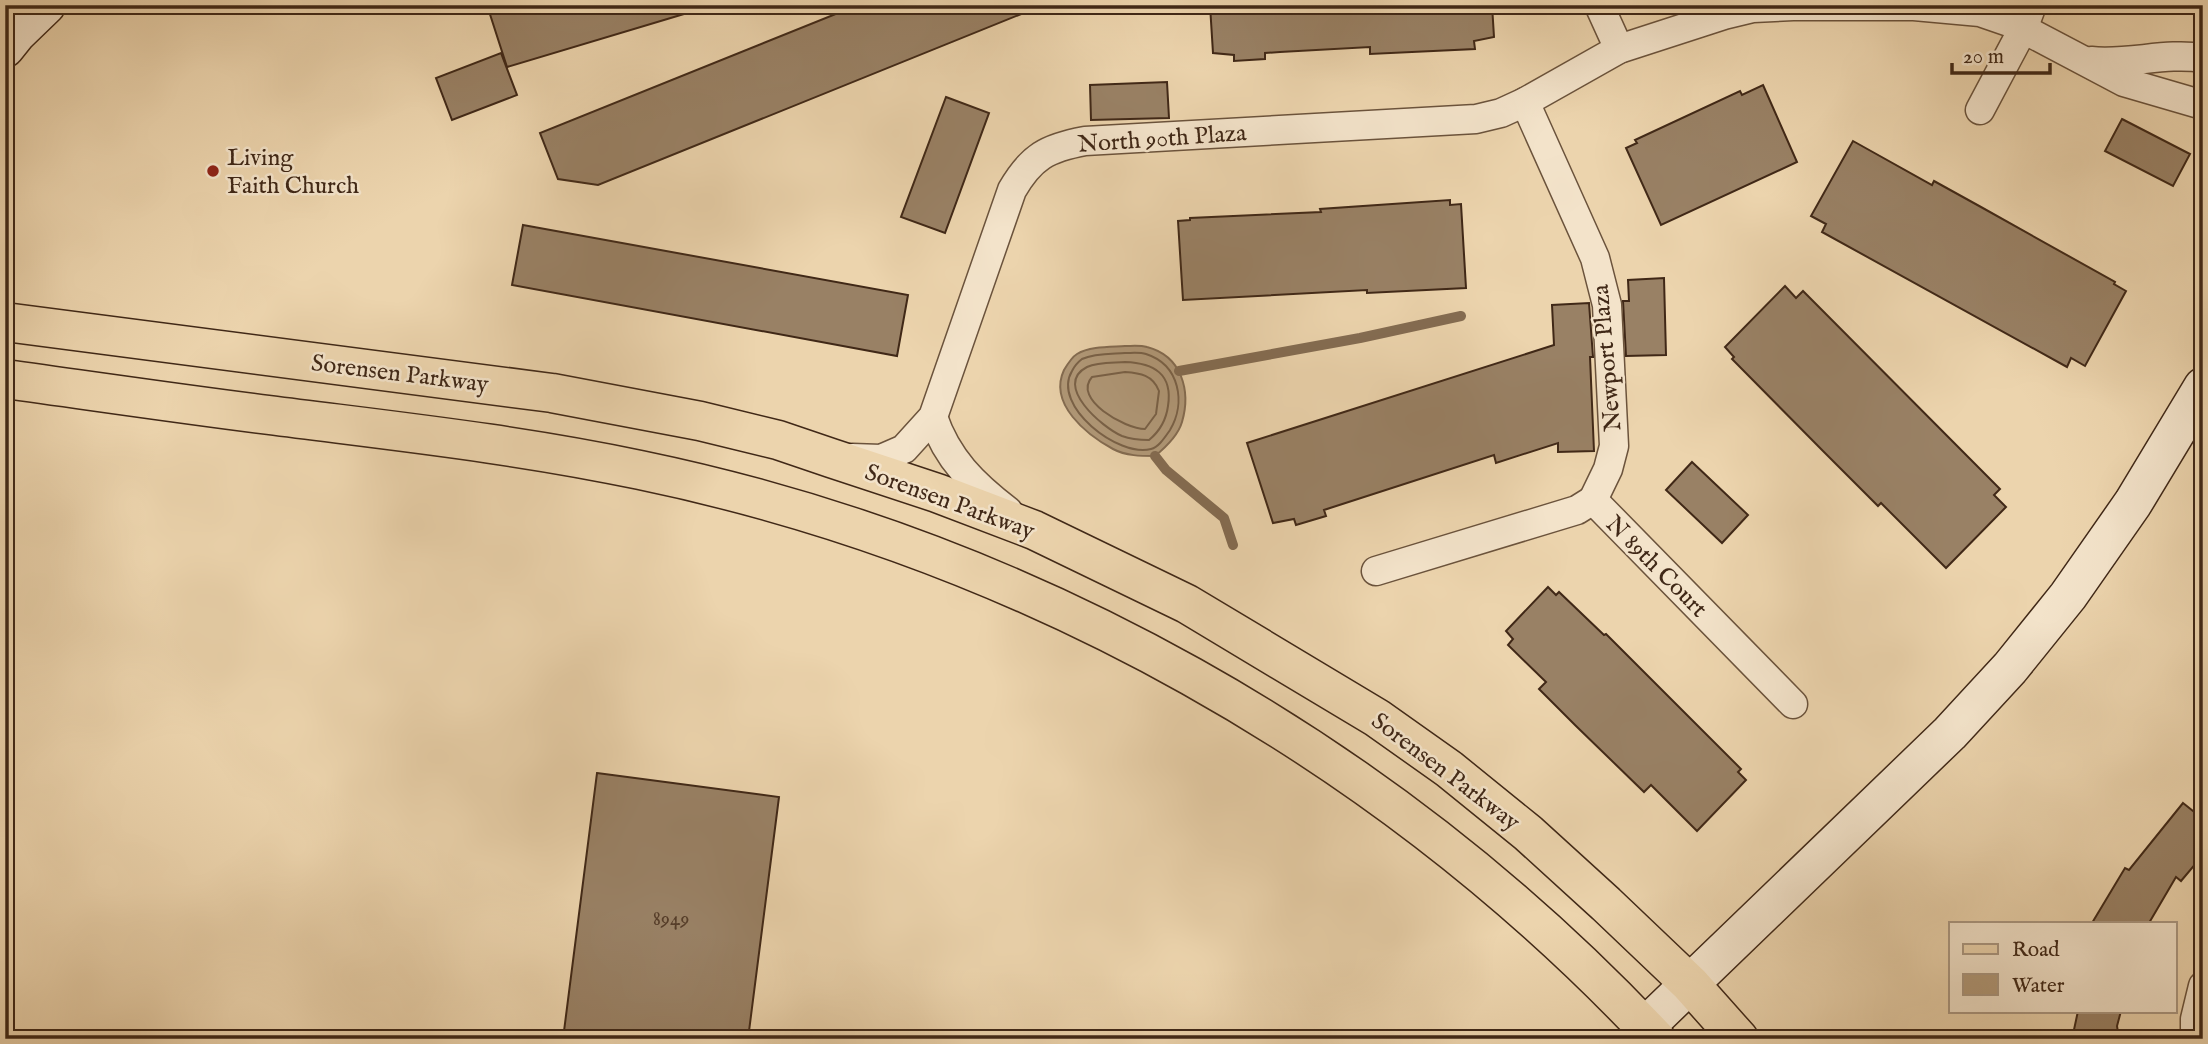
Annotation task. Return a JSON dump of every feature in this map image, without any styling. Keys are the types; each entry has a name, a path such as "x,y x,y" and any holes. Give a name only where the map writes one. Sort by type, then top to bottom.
{"main road":[{"path":"5,48 46,5"},
{"name":"Sorensen Parkway","path":"5,322 552,393 700,421 778,440 937,493 1034,530 1187,604 1377,718 1449,769 1528,833 1690,984 1739,1039"},
{"path":"5,379 532,449 643,470 751,496 931,555 1020,591 1148,652 1251,711 1357,778 1512,901 1650,1033 1690,984 1950,733 2010,668 2068,596 2133,503 2203,387"}],"street":[{"path":"1599,5 1619,49 1753,8 1793,6 1958,9 2027,17 2082,60 2124,82 2203,105"},
{"path":"1980,110 2027,17"},
{"name":"North 90th Plaza","path":"933,416 1012,190 1023,172 1040,155 1060,145 1084,141 1476,119 1501,113 1525,102 1619,49"},
{"path":"2082,60 2112,64 2170,56 2203,58"},
{"name":"Newport Plaza","path":"1525,102 1595,258 1607,305 1614,446 1608,469 1593,500"},
{"path":"831,458 881,459 904,449 933,416"},
{"path":"933,416 939,435 965,474 983,492 1034,530"},
{"name":"N 89th Court","path":"1376,571 1577,510 1593,500 1793,704"},
{"path":"2195,1039 2195,1019 2203,986"}],"water":[{"path":"1147,347 1168,358 1181,376 1184,387 1185,410 1178,432 1155,456 1123,453 1092,436 1073,417 1061,395 1060,383 1064,370 1075,355 1094,348"}],"building":[{"path":"487,5 693,5 694,11 507,67"},
{"path":"858,5 1041,6 598,185 558,179 540,133"},
{"path":"1210,5 1492,5 1494,37 1474,41 1475,49 1370,54 1370,47 1265,53 1265,59 1234,61 1234,55 1213,53"},
{"path":"501,53 517,95 452,120 436,78"},
{"path":"1167,82 1169,118 1091,120 1090,85"},
{"path":"1763,85 1797,162 1661,225 1626,148 1637,143 1635,140 1740,91 1742,95"},
{"path":"946,97 989,113 945,233 901,217"},
{"path":"2122,119 2190,154 2173,186 2105,151"},
{"path":"1853,141 1932,185 1934,181 2115,282 2114,284 2126,291 2085,366 2071,358 2067,367 1822,232 1826,224 1811,216"},
{"path":"1450,200 1450,205 1461,204 1466,288 1367,293 1367,290 1183,300 1178,221"},
{"path":"523,225 908,295 897,356 512,285"},
{"path":"1664,278 1666,355 1626,356 1623,301 1629,301 1628,280"},
{"path":"1785,286 1796,298 1803,291 2000,489 1994,495 2006,507 1946,568 1881,503 1878,506 1732,359 1734,357 1725,347"},
{"path":"1589,303 1593,357 1590,357 1594,451 1558,452 1558,443 1496,463 1494,455 1324,510 1326,516 1296,525 1294,519 1273,523 1247,443 1554,345 1552,305"},
{"path":"1692,462 1748,515 1722,543 1666,490"},
{"path":"1548,587 1556,595 1559,592 1606,634 1741,769 1738,772 1746,780 1697,831 1651,785 1644,792 1575,725 1539,689 1546,682 1508,645 1513,639 1506,631"},
{"path":"597,773 779,797 748,1039 563,1039"},
{"path":"2183,803 2203,819 2203,855 2181,881 2176,877 2150,922 2093,922 2125,868 2129,870"},
{"path":"2078,1012 2121,1012 2117,1026 2119,1039 2072,1039"}],"waterway":[{"path":"1179,371 1360,338 1461,316"},
{"path":"1155,456 1166,470 1224,518 1233,545"}],"place":[{"name":"Living Faith Church","path":"213,171"}]}
